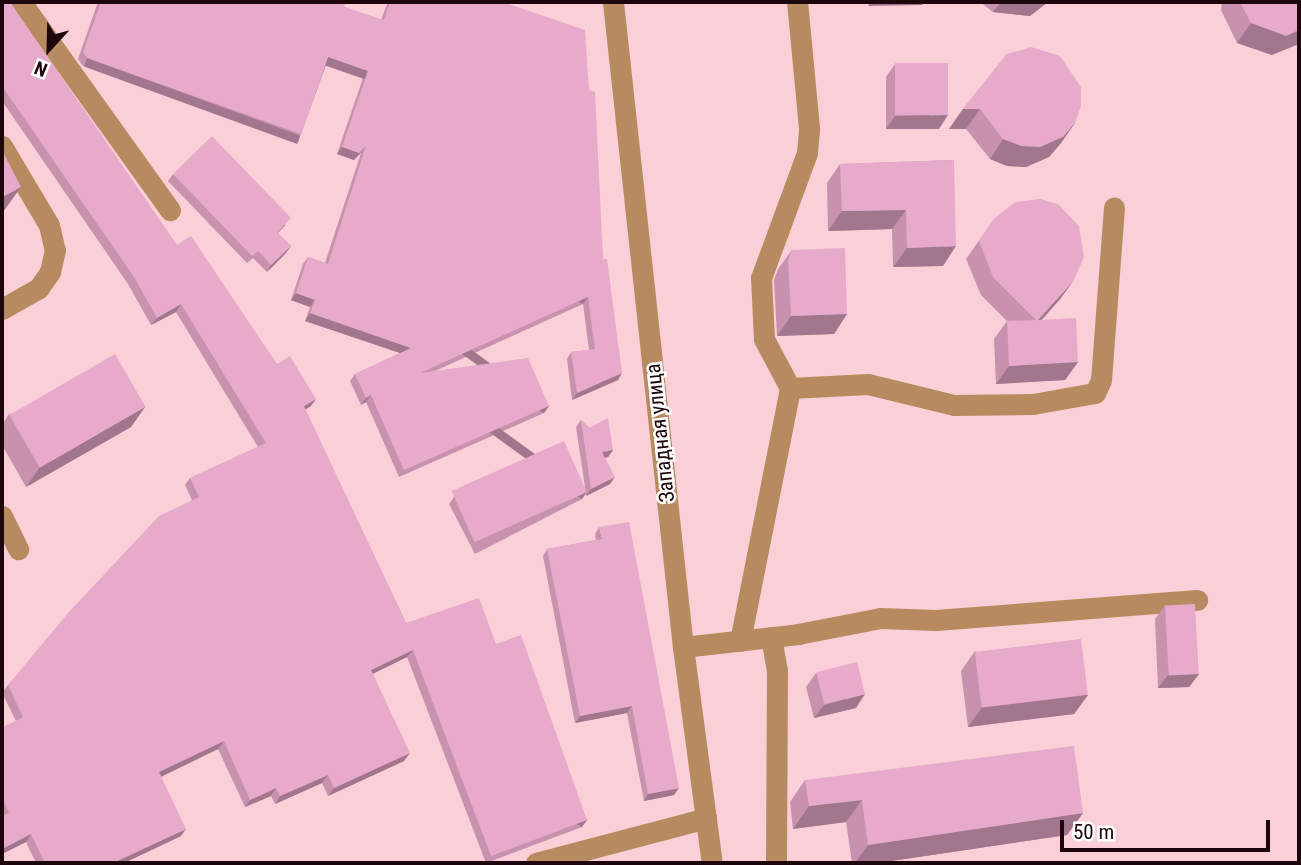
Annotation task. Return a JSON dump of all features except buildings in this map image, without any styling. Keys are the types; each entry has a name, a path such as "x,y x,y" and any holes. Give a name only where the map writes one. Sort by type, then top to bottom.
{"street":[{"path":"22,2 170,210"},
{"name":"Западная улица","path":"613,2 683,648 712,863"},
{"path":"740,640 790,388 764,339 761,278 807,153 809,128 797,2"},
{"path":"2,146 49,225 55,250 50,272 39,288 2,309"},
{"path":"790,388 868,384 954,405 1033,404 1095,393 1101,380 1114,207"},
{"path":"2,516 18,549"},
{"path":"683,648 771,637 880,618 936,620 1197,600"},
{"path":"771,637 777,670 776,863"},
{"path":"536,863 706,818"}]}
